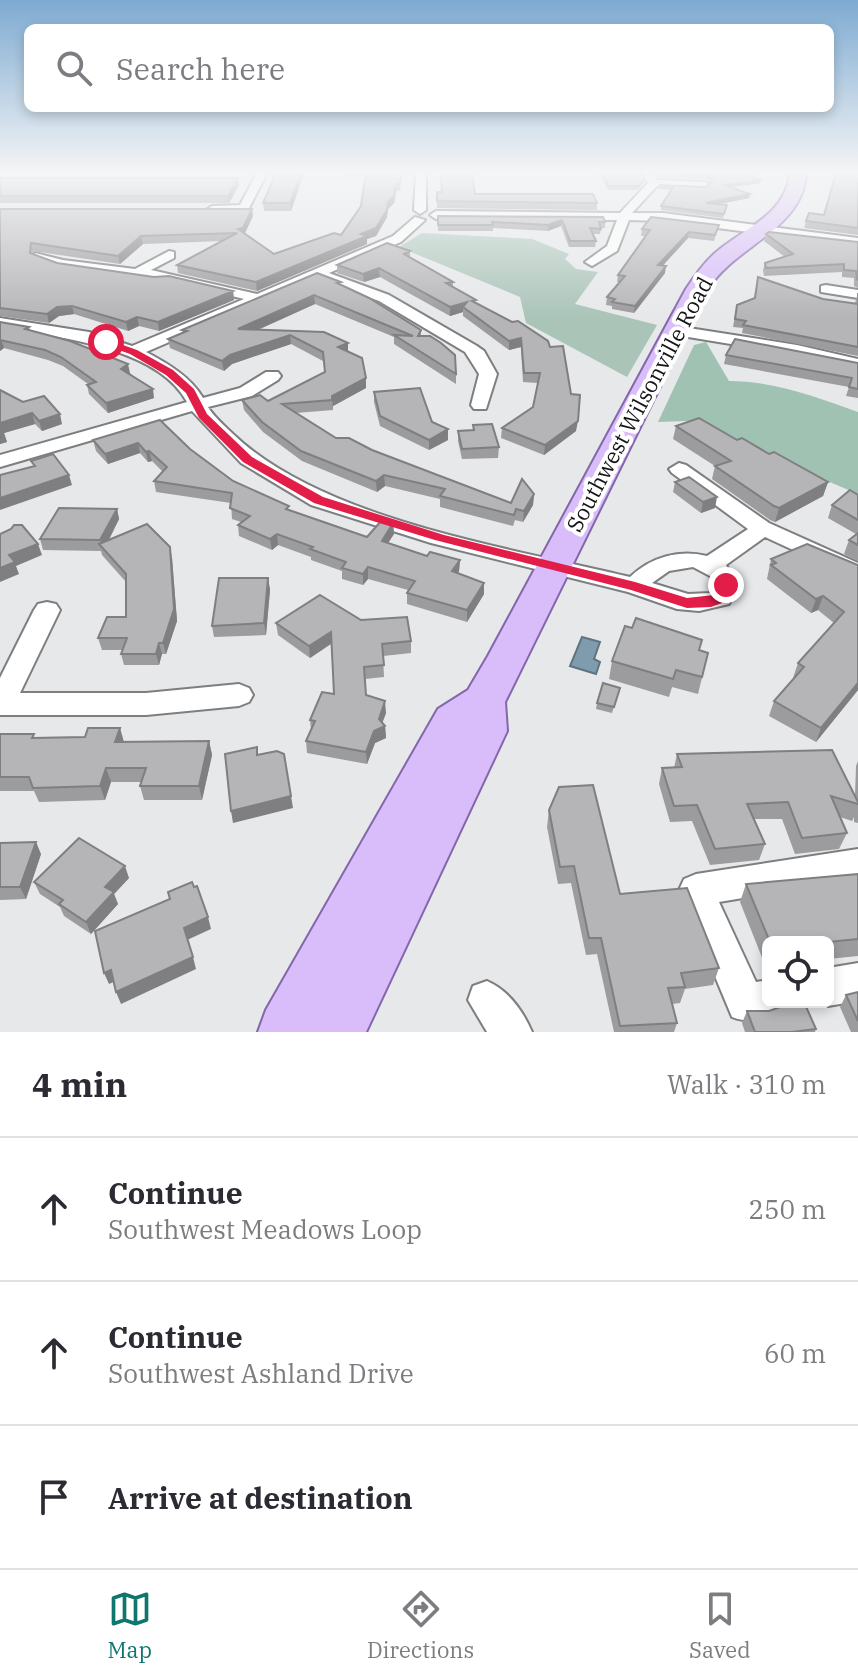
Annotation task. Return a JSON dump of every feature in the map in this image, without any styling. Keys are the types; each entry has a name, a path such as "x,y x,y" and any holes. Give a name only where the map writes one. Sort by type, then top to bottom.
{"main road":[{"name":"Southwest Wilsonville Road","path":"288,1032 454,721 483,702 697,289 712,267 769,221"},
{"name":"Southwest Wilsonville Road","path":"334,1032 484,731 483,702"}],"street":[{"path":"133,352 397,239 414,221"},
{"path":"592,262 611,253 620,237 624,221"},
{"path":"685,221 858,242"},
{"path":"140,271 169,255"},
{"path":"40,256 60,264 140,271 208,284 256,298"},
{"path":"317,273 384,298 471,349 488,374 480,405"},
{"path":"826,289 858,294"},
{"path":"0,323 68,332 133,352 182,383 223,437 248,459 319,500 439,538 635,586 674,600 711,602 720,598 726,585 721,573 710,565 693,560 669,562 649,571 635,586"},
{"path":"673,335 770,344 858,364"},
{"path":"0,461 121,424 246,392 272,376"},
{"path":"679,469 761,528 858,572"},
{"path":"710,565 748,541 761,528"},
{"path":"47,610 0,704 146,704 239,695"},
{"path":"762,1000 746,1003 696,890 858,864"},
{"path":"834,986 858,982"},
{"path":"487,1000 512,1032"}],"green space":[{"path":"422,233 532,239 569,254 565,259 576,269 598,272 575,304 657,325 627,377 526,323 520,297 399,247"},
{"path":"706,342 729,381 779,387 858,412 858,494 686,421 658,422 694,345"}],"water":[{"path":"582,637 600,642 594,659 600,662 596,674 570,666"}],"building":[{"path":"0,221 246,221 243,228 238,229 274,254 334,233 341,235 351,221 380,221 376,228 361,234 367,236 256,282 177,265 237,233 141,236 118,256 31,243 30,253 57,263 154,277 169,276 233,291 158,322 137,317 126,322 72,306 57,307 47,314 0,308"},
{"path":"438,221 559,221 548,225 492,222 493,225 438,225"},
{"path":"562,221 605,221 599,222 601,229 590,228 596,241 570,241"},
{"path":"648,221 719,225 715,235 689,232 658,265 666,266 635,306 612,302 615,299 607,297 625,276 618,275 650,230 642,229"},
{"path":"807,221 858,221 858,228"},
{"path":"766,234 858,242 858,280 856,271 844,270 844,264 766,268 765,263 793,254"},
{"path":"387,243 410,251 404,254 453,282 446,283 476,300 472,301 512,322 518,321 548,341 550,347 563,346 571,394 580,395 578,421 545,445 502,428 533,407 540,373 524,373 521,338 509,341 463,307 467,302 450,307 379,268 363,274 337,265"},
{"path":"317,273 341,282 337,283 369,298 421,330 418,336 430,336 441,343 455,355 456,374 394,335 413,336 314,295 238,329 324,332 348,343 338,347 362,358 366,378 332,396 332,400 282,404 336,438 349,438 372,450 511,503 522,479 534,494 524,511 516,509 514,515 440,496 445,489 384,475 376,481 301,451 262,422 242,400 260,395 268,401 325,372 323,352 290,335 230,355 222,361 168,339 187,331 182,330"},
{"path":"758,277 823,299 858,304 858,347 743,325 746,321 735,319 737,305 755,298"},
{"path":"0,322 29,327 25,329 70,341 128,364 121,369 153,389 106,403 87,385 96,382 61,357 45,350 0,340"},
{"path":"735,339 858,363 858,389 849,387 852,378 726,355"},
{"path":"420,388 432,422 448,429 429,440 380,416 374,392"},
{"path":"0,390 23,402 44,396 60,414 39,421 32,413 0,423"},
{"path":"699,418 737,440 742,438 769,454 774,452 828,482 779,508 774,506 715,466 731,461 676,426"},
{"path":"160,420 190,449 233,481 289,506 286,509 367,537 382,520 393,523 382,541 427,556 430,552 460,560 452,571 484,583 467,610 407,593 415,581 368,567 363,574 342,568 346,562 310,549 313,547 277,534 270,539 238,525 250,516 230,508 232,493 154,481 167,467 138,443 105,454 93,440"},
{"path":"492,424 499,447 462,449 458,431 474,430 473,425"},
{"path":"53,454 69,475 0,498 0,475 35,466 31,461"},
{"path":"689,477 717,497 703,502 675,482"},
{"path":"850,490 858,495 858,520 832,505"},
{"path":"59,508 117,509 100,540 40,539"},
{"path":"147,524 170,547 174,609 163,643 159,643 156,654 121,654 127,638 98,638 107,617 126,617 126,574 99,544"},
{"path":"14,525 22,525 38,544 9,555 15,562 0,568 0,534"},
{"path":"858,533 858,545 849,540"},
{"path":"807,544 858,565 858,683 821,728 774,701 804,667 798,663 844,612 823,596 816,599 771,565 776,563 771,559"},
{"path":"219,578 268,578 264,623 212,626"},
{"path":"320,595 361,620 407,617 411,641 382,644 384,665 364,667 366,695 385,701 379,719 385,726 374,731 366,752 306,741 315,721 310,720 322,692 334,694 331,632 309,646 276,623"},
{"path":"636,618 702,640 699,650 708,653 702,677 676,670 673,679 612,661 625,626 632,628"},
{"path":"603,683 620,688 614,707 597,703"},
{"path":"88,728 120,728 115,742 209,741 199,786 140,786 146,768 106,768 100,786 33,788 29,777 0,777 0,734 34,734 32,738 85,737"},
{"path":"257,747 257,755 277,751 284,754 291,796 231,811 225,754"},
{"path":"832,750 858,802 831,796 847,833 802,838 788,802 747,804 765,844 715,849 697,805 674,806 662,768 682,767 677,754"},
{"path":"593,785 620,894 687,888 719,968 681,973 685,987 668,988 677,1023 620,1026 601,938 589,938 574,866 560,867 549,810 559,787"},
{"path":"79,838 125,866 105,887 114,892 86,922 59,904 63,900 34,882"},
{"path":"36,842 20,887 0,887 0,843"},
{"path":"858,874 858,939 834,941 834,936 768,936 746,884"},
{"path":"192,882 194,887 197,886 208,917 184,928 193,957 116,992 111,970 104,973 95,931 170,899 168,892"},
{"path":"858,992 858,1021 846,995"},
{"path":"807,1008 816,1029 755,1032 747,1011"}],"route":[{"path":"106,342 133,352 169,372 190,391 203,415 248,459 319,500 439,538 635,586 687,603 711,602 720,598 725,593 726,585"}]}
